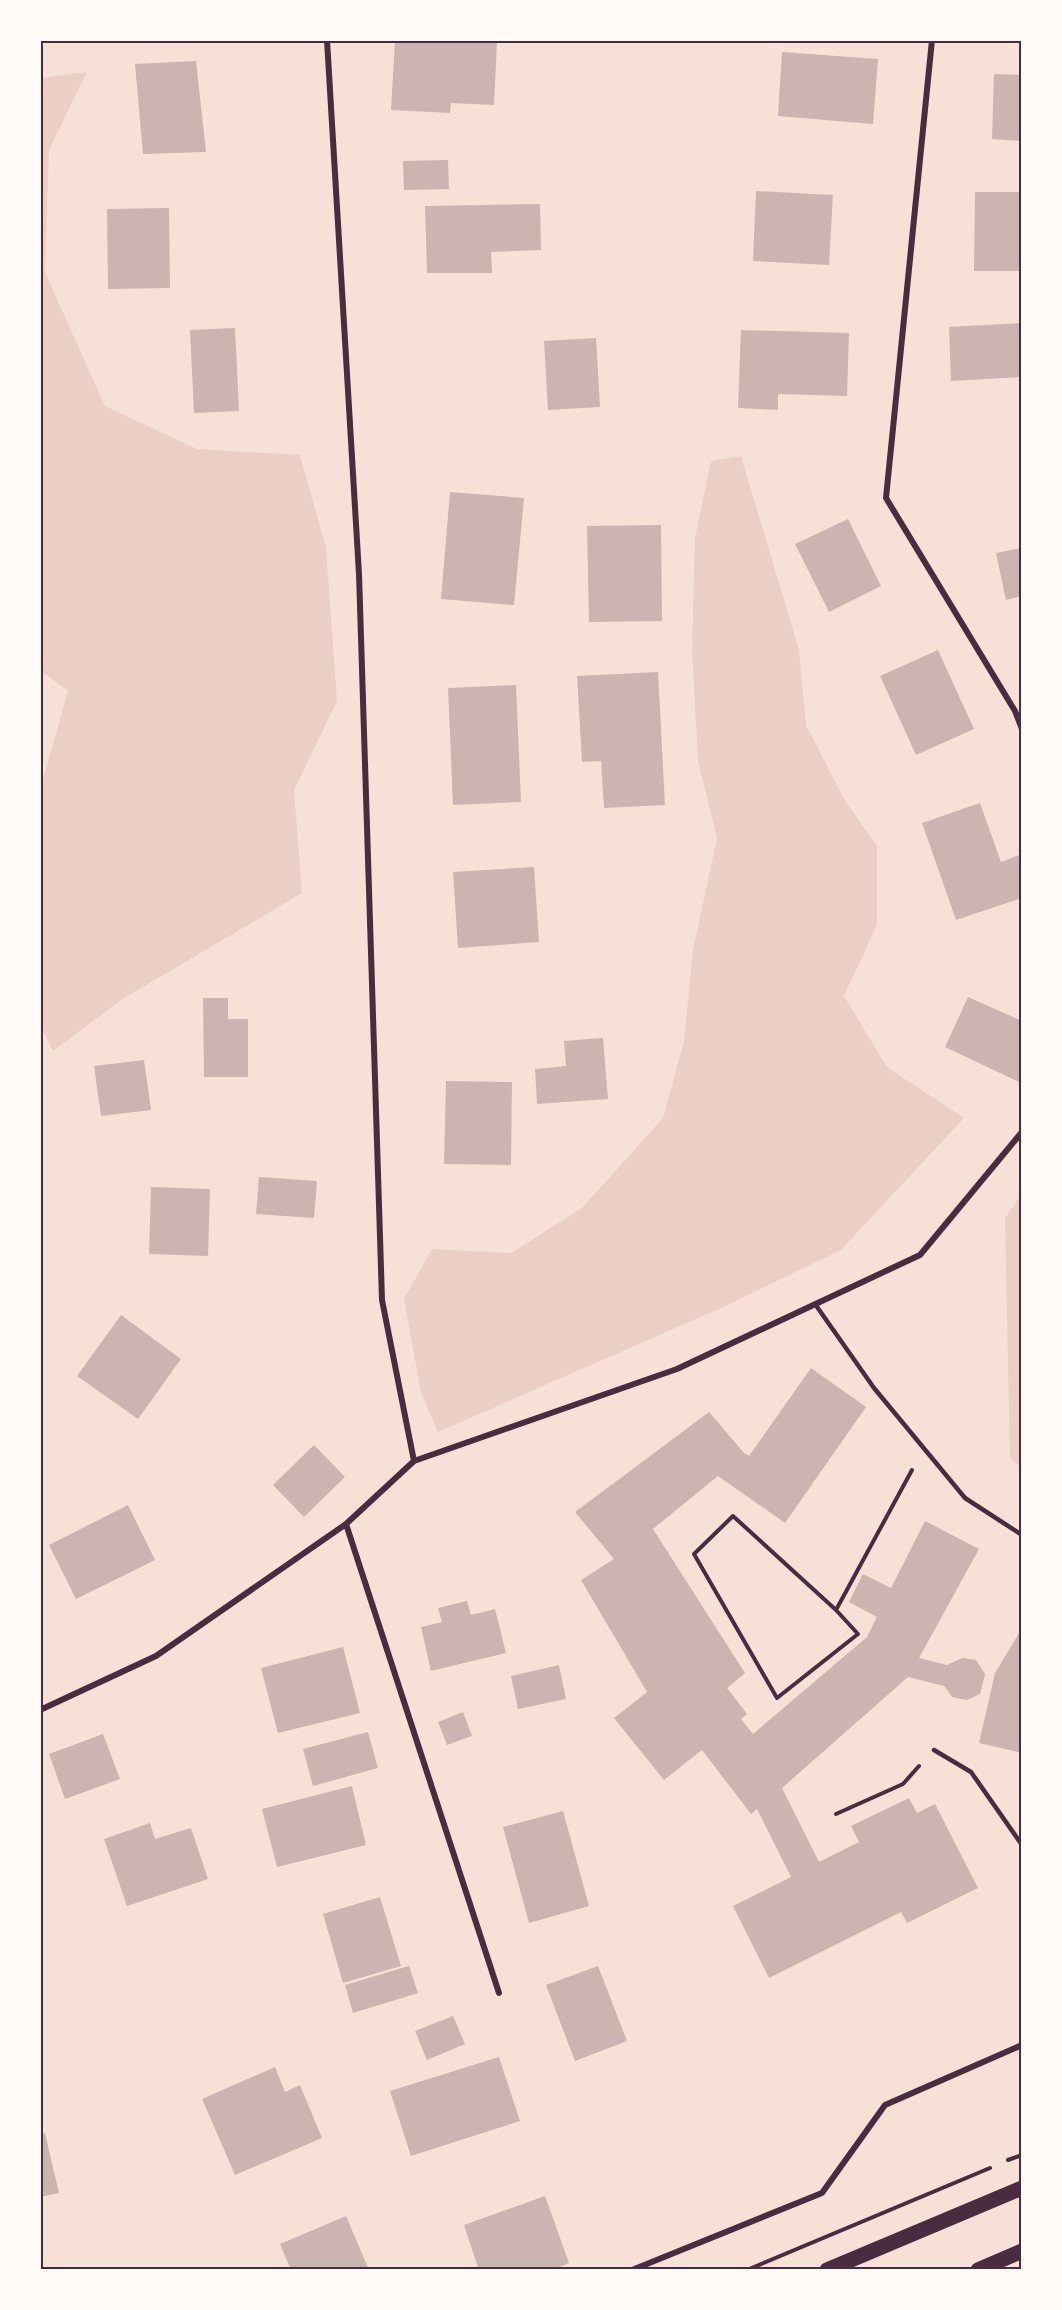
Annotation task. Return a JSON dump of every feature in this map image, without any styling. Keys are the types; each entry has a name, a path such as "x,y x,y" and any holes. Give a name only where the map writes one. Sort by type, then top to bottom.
{"main road":[{"path":"827,2270 1022,2188"},
{"path":"978,2270 1022,2251"}],"street":[{"path":"327,40 359,574 382,1300 414,1461"},
{"path":"932,40 886,498 1015,711 1022,729"},
{"path":"40,1710 156,1656 346,1524 414,1461 677,1369 920,1255 1022,1132"},
{"path":"346,1524 499,1993"},
{"path":"632,2270 822,2193 885,2105 1022,2044"}],"lane":[{"path":"814,1304 874,1388 965,1498 1022,1535"},
{"path":"934,1750 971,1772 1022,1845"}],"path":[{"path":"836,1610 924,1448"},
{"path":"733,1516 836,1610 858,1634 777,1698 694,1554 733,1516"},
{"path":"836,1814 903,1784 934,1750"},
{"path":"747,2270 1022,2155"}],"shaded area":[{"path":"87,72 49,150 45,272 105,406 197,449 300,455 326,548 337,701 294,790 302,893 121,1000 53,1051 41,1027 41,786 68,691 40,670 40,78"},
{"path":"741,456 799,650 806,725 844,799 877,846 877,925 844,996 887,1067 964,1118 841,1250 719,1309 438,1432 421,1393 404,1299 432,1249 511,1253 582,1208 663,1118 684,1041 693,950 717,838 698,761 692,649 695,538 711,461"},
{"path":"1021,1195 1021,1468 1010,1458 1005,1218"}],"building":[{"path":"395,40 497,43 494,105 451,103 450,113 391,110"},
{"path":"782,52 878,59 873,124 778,116"},
{"path":"196,61 206,152 143,154 135,64"},
{"path":"994,74 1022,75 1022,141 992,139"},
{"path":"448,160 449,189 404,190 403,161"},
{"path":"756,191 833,195 829,265 753,261"},
{"path":"975,192 1022,192 1022,271 974,271"},
{"path":"540,204 541,250 491,252 492,273 427,273 425,206"},
{"path":"169,208 170,288 108,289 107,209"},
{"path":"1022,323 1022,377 951,381 949,327"},
{"path":"235,328 239,411 194,413 190,330"},
{"path":"741,330 849,333 847,396 778,394 778,410 738,408"},
{"path":"596,338 600,407 548,410 544,341"},
{"path":"450,492 524,498 514,605 441,599"},
{"path":"848,519 881,586 829,612 795,544"},
{"path":"661,525 662,621 589,622 587,526"},
{"path":"1022,548 1022,596 1006,600 996,553"},
{"path":"938,650 974,729 916,755 880,676"},
{"path":"658,672 665,805 604,808 601,761 582,762 577,676"},
{"path":"516,685 521,802 453,805 448,688"},
{"path":"980,803 1001,862 1022,854 1022,898 956,920 922,823"},
{"path":"534,867 539,942 458,948 453,872"},
{"path":"968,997 1022,1021 1022,1077 1019,1082 945,1047"},
{"path":"203,998 228,998 228,1019 248,1019 248,1077 204,1077"},
{"path":"603,1038 608,1099 537,1104 535,1069 566,1066 564,1041"},
{"path":"144,1060 151,1110 101,1116 94,1066"},
{"path":"446,1081 512,1082 511,1165 444,1164"},
{"path":"259,1177 317,1181 314,1218 256,1214"},
{"path":"151,1187 210,1189 208,1256 149,1254"},
{"path":"121,1315 181,1359 138,1419 77,1376"},
{"path":"811,1368 866,1407 785,1523 718,1476 653,1529 745,1673 727,1688 747,1714 741,1719 753,1734 867,1637 877,1617 849,1602 863,1574 891,1588 925,1521 979,1549 919,1658 947,1665 962,1658 976,1660 985,1674 980,1694 967,1700 952,1697 944,1686 908,1677 782,1788 819,1862 859,1842 851,1826 909,1798 917,1813 935,1804 978,1888 907,1923 901,1912 769,1978 733,1906 791,1877 757,1809 751,1814 702,1750 664,1780 614,1718 647,1692 581,1580 614,1559 575,1512 709,1412 749,1456"},
{"path":"314,1445 345,1477 304,1517 273,1485"},
{"path":"128,1505 155,1560 76,1599 49,1545"},
{"path":"467,1601 471,1615 495,1609 506,1653 431,1671 421,1627 442,1622 438,1608"},
{"path":"1022,1628 1022,1753 979,1743 995,1673"},
{"path":"343,1647 360,1713 278,1733 261,1668"},
{"path":"559,1665 566,1699 518,1709 511,1676"},
{"path":"463,1712 472,1736 447,1745 438,1722"},
{"path":"368,1732 378,1768 313,1786 303,1749"},
{"path":"103,1734 120,1779 65,1799 49,1754"},
{"path":"352,1786 366,1845 277,1867 262,1809"},
{"path":"563,1811 589,1906 529,1923 503,1827"},
{"path":"150,1823 155,1839 191,1828 208,1879 127,1906 104,1839"},
{"path":"380,1897 401,1966 343,1983 323,1914"},
{"path":"409,1966 418,1993 353,2013 345,1985"},
{"path":"598,1966 627,2041 575,2061 546,1985"},
{"path":"453,2016 465,2044 427,2060 415,2031"},
{"path":"499,2057 520,2121 411,2156 390,2091"},
{"path":"275,2067 285,2092 300,2085 322,2138 235,2175 202,2099"},
{"path":"45,2133 59,2193 40,2197 40,2134"},
{"path":"545,2196 569,2263 552,2270 479,2270 464,2225"},
{"path":"346,2216 369,2270 291,2270 280,2244"}]}
